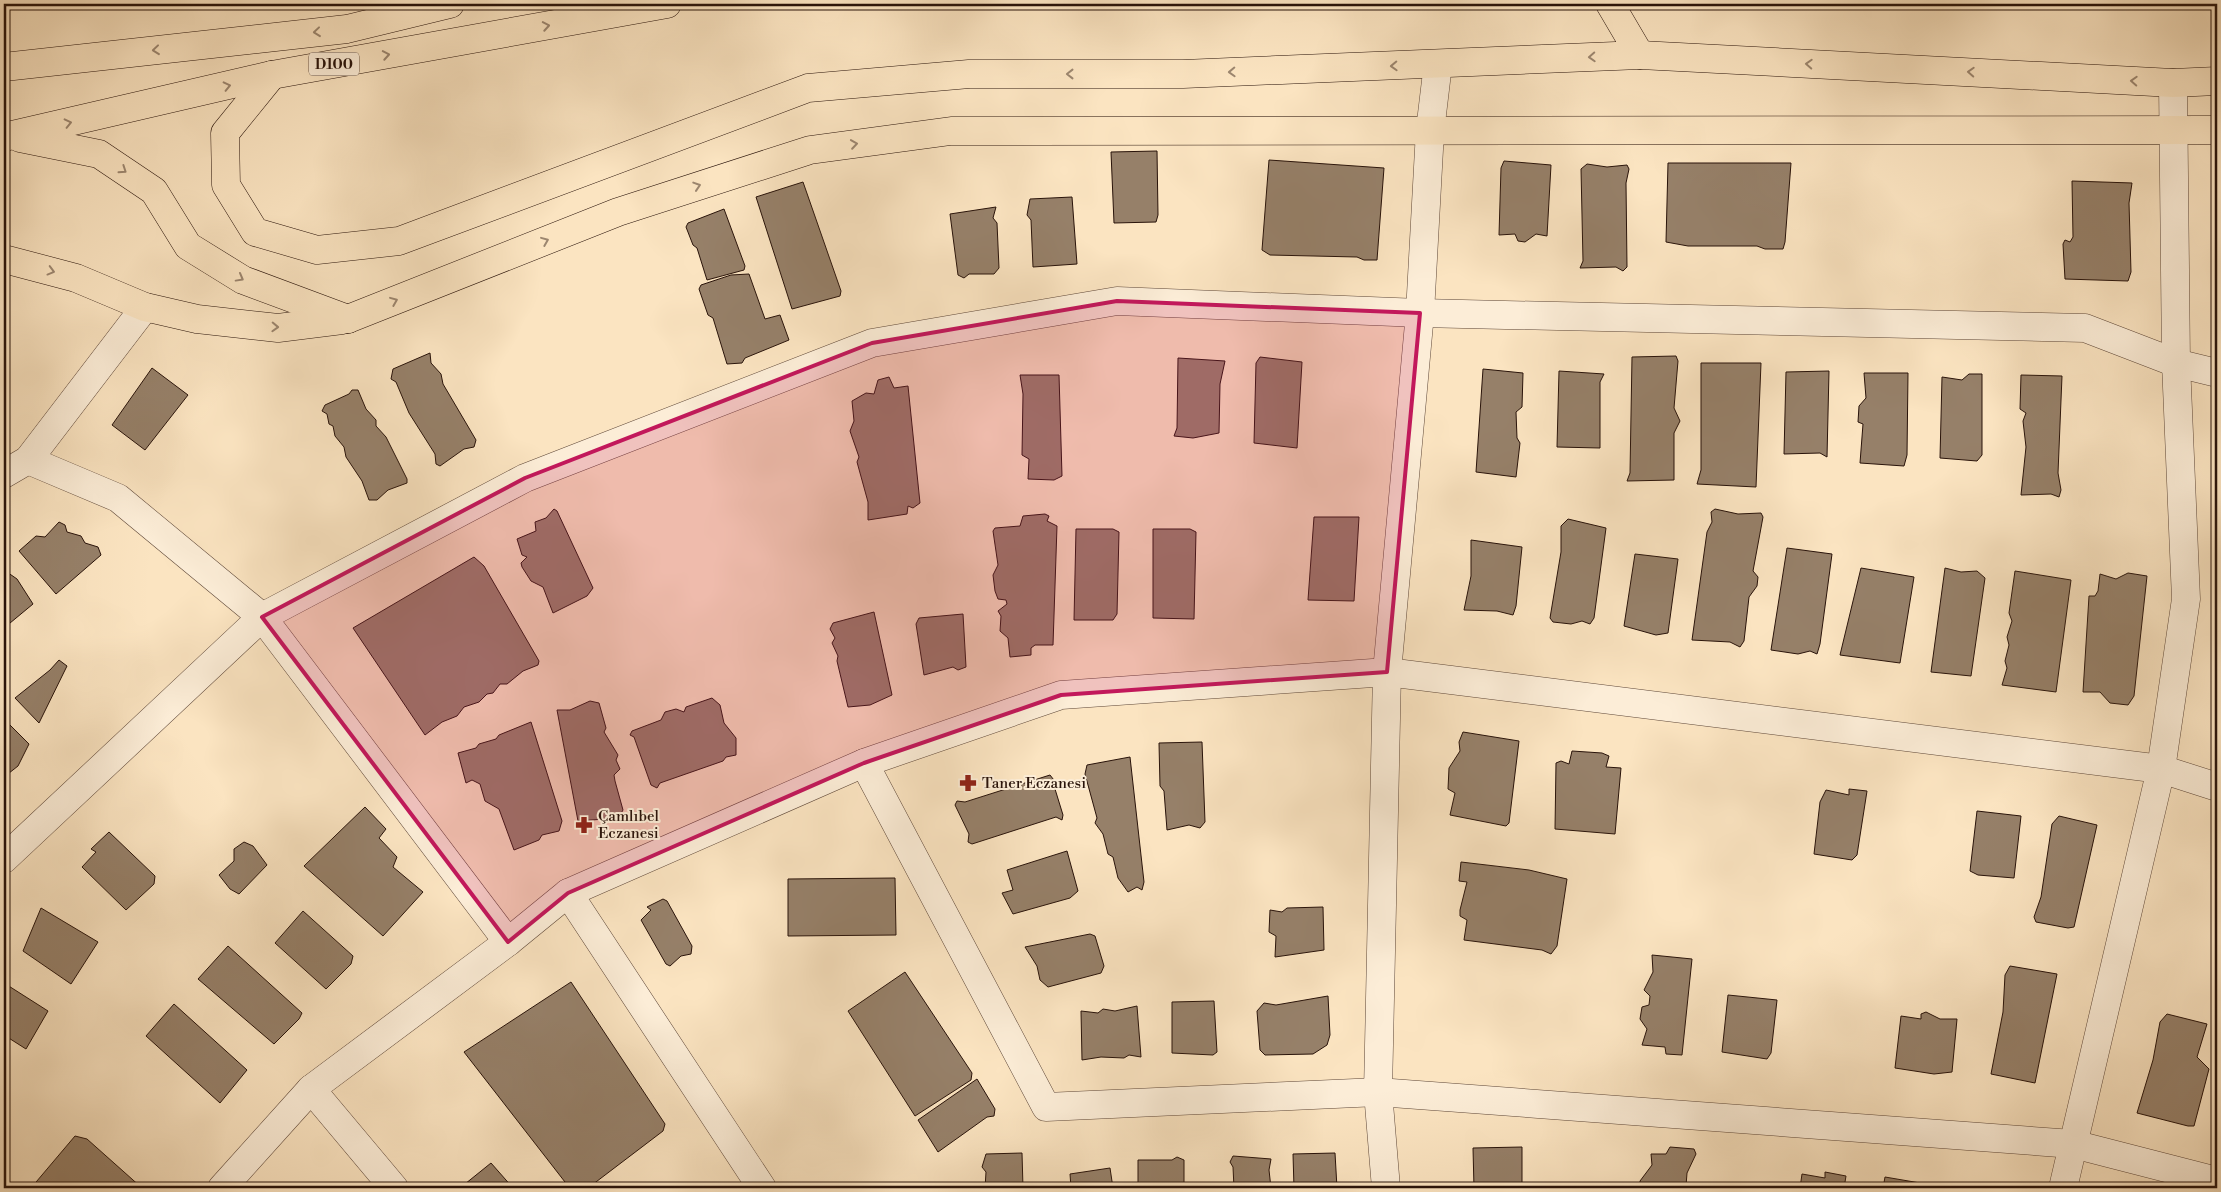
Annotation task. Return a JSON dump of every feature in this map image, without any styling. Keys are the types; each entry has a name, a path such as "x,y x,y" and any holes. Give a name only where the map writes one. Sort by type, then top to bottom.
{"main road":[{"path":"347,29 381,4"},
{"name":"D100","path":"4,67 347,29 450,4"},
{"name":"D100","path":"8,136 272,75 667,4"},
{"path":"1610,4 1640,55"},
{"path":"272,75 225,133 226,185 255,232 317,250 399,241 808,88 969,74 1183,74 1640,55 2173,83 2217,81"},
{"path":"4,259 76,278 145,307 198,319 278,328 348,320 618,212 810,150 951,131 2217,130"},
{"path":"8,136 99,154 154,191 188,246 242,280 348,320"}],"street":[{"path":"1386,1188 1378,1092 1387,672 1420,312 1430,132 1438,64"},
{"path":"2063,1188 2161,769 2186,599 2176,363 2173,83"},
{"path":"4,859 262,617 525,478 872,343 1117,301 1420,312 2085,328 2176,363 2217,373"},
{"path":"4,474 28,460 145,307"},
{"path":"28,460 118,498 262,617 508,942"},
{"path":"222,1188 311,1089 508,942 568,893 864,763 1061,695 1387,672 2161,769 2217,786"},
{"path":"864,763 1046,1107 1378,1092 2073,1144 2217,1181"},
{"path":"568,893 762,1188"},
{"path":"311,1089 394,1188"}],"highlighted area":[{"path":"1117,301 1420,313 1387,672 1061,695 864,763 568,893 508,942 262,617 525,478 872,343"}],"building":[{"path":"1157,151 1158,215 1156,222 1114,223 1111,152"},
{"path":"1269,160 1384,168 1377,260 1364,260 1357,257 1270,255 1262,250"},
{"path":"1504,161 1551,165 1547,236 1536,234 1525,242 1518,241 1515,234 1499,235 1501,168"},
{"path":"1668,163 1791,163 1783,249 1765,249 1757,246 1688,246 1666,242"},
{"path":"1587,164 1607,167 1627,165 1629,169 1626,183 1627,267 1623,271 1616,267 1580,268 1583,261 1581,169"},
{"path":"2072,181 2132,183 2129,203 2131,272 2128,281 2065,279 2063,244 2065,240 2070,242 2073,237"},
{"path":"803,182 841,291 840,296 792,309 756,197"},
{"path":"1072,197 1077,264 1033,267 1031,220 1027,215 1030,199"},
{"path":"996,207 993,218 997,223 999,268 994,274 969,274 964,278 958,275 950,214"},
{"path":"724,209 745,266 744,270 707,280 697,248 693,245 686,227 688,223"},
{"path":"749,274 765,319 780,315 789,340 745,358 742,363 727,364 713,318 708,315 699,289 701,285 731,275"},
{"path":"430,353 431,363 441,374 443,384 476,440 474,447 464,449 440,466 436,464 435,454 409,413 396,382 391,379 393,369"},
{"path":"1676,356 1678,361 1674,408 1680,421 1674,433 1674,480 1627,481 1630,473 1632,357"},
{"path":"1260,357 1302,362 1297,448 1254,443 1256,363"},
{"path":"1178,358 1225,361 1220,384 1219,433 1193,438 1174,436 1177,428"},
{"path":"1701,363 1761,363 1756,487 1697,484 1701,470"},
{"path":"152,368 188,395 145,450 112,425"},
{"path":"1483,369 1523,373 1522,407 1516,412 1517,438 1520,443 1516,477 1476,472"},
{"path":"1559,371 1604,374 1600,382 1600,448 1557,447"},
{"path":"1829,371 1827,457 1820,453 1784,454 1786,372"},
{"path":"1864,373 1908,373 1907,455 1904,466 1860,463 1863,424 1858,422 1859,406 1866,398"},
{"path":"1969,374 1982,374 1982,455 1977,461 1940,458 1942,377 1962,380"},
{"path":"1020,375 1059,375 1062,476 1054,480 1028,479 1029,459 1022,455 1023,394"},
{"path":"2021,375 2062,376 2058,473 2061,490 2059,497 2051,494 2021,495 2026,447 2023,421 2026,413 2020,409"},
{"path":"889,377 894,388 908,386 920,503 913,508 908,506 907,514 868,520 868,502 857,462 859,457 850,431 854,421 852,401 866,393 874,394 878,380"},
{"path":"352,390 358,390 366,409 376,420 376,426 386,437 407,479 407,483 388,490 377,500 369,500 362,481 346,457 344,447 335,436 333,426 329,424 327,414 322,411 325,405 349,394"},
{"path":"554,509 557,511 593,588 587,596 553,613 543,587 531,581 522,567 521,563 527,557 522,555 517,539 536,531 535,522 546,518"},
{"path":"1715,509 1738,514 1761,513 1763,517 1753,571 1758,577 1757,586 1749,597 1744,641 1740,647 1730,642 1692,640 1707,532 1712,522 1711,512"},
{"path":"1045,514 1049,516 1047,521 1057,526 1053,645 1035,645 1031,648 1031,655 1010,657 1008,638 1000,631 1001,616 998,611 1007,604 1006,600 998,599 995,591 993,575 998,565 993,531 995,528 1020,526 1023,516"},
{"path":"1314,517 1359,517 1354,601 1308,600"},
{"path":"1568,519 1606,528 1594,618 1590,624 1582,621 1571,624 1553,622 1550,618 1561,552 1561,526"},
{"path":"59,522 65,525 67,532 81,536 85,543 98,547 101,555 56,594 19,551 36,536 45,537"},
{"path":"1076,529 1113,529 1119,532 1117,614 1113,620 1074,620"},
{"path":"1153,529 1190,529 1196,532 1194,619 1153,618"},
{"path":"1471,540 1522,547 1516,606 1513,615 1497,611 1464,610 1471,576"},
{"path":"1787,548 1832,554 1817,654 1810,651 1798,654 1771,650"},
{"path":"1635,554 1678,559 1668,633 1656,635 1624,626"},
{"path":"474,557 484,566 539,661 538,665 523,671 507,684 500,684 493,693 487,694 479,702 464,707 457,716 442,722 425,735 353,628"},
{"path":"1861,568 1914,577 1900,663 1840,655"},
{"path":"1945,568 1961,572 1977,571 1985,578 1971,676 1931,672"},
{"path":"4,570 17,579 33,604 4,628"},
{"path":"2015,571 2071,580 2056,692 2002,685 2007,668 2005,661 2009,645 2007,637 2012,621 2009,613"},
{"path":"2128,573 2147,576 2134,696 2128,705 2110,703 2100,692 2083,692 2089,596 2095,596 2098,591 2100,574 2116,579"},
{"path":"874,612 892,695 870,705 848,707 837,661 838,656 832,643 835,638 830,629 833,623"},
{"path":"963,614 966,667 958,670 953,667 924,675 916,624 919,618"},
{"path":"59,660 67,666 39,723 15,698 50,670"},
{"path":"712,698 720,705 724,723 736,738 736,755 726,757 723,761 660,783 657,788 651,785 634,737 630,735 632,731 661,720 665,712 676,709 684,712 686,707"},
{"path":"590,701 599,703 606,728 604,732 618,755 616,760 620,769 614,775 623,810 619,817 614,814 605,819 578,821 557,710 570,710"},
{"path":"4,719 29,744 18,766 4,777"},
{"path":"531,722 562,821 559,831 542,835 539,840 514,850 499,809 485,801 480,784 472,780 466,783 458,753 476,748 479,744 496,739 499,735"},
{"path":"1463,732 1519,741 1509,823 1506,826 1450,815 1455,793 1448,789 1449,768 1460,751 1459,742"},
{"path":"1202,742 1205,822 1200,828 1189,825 1167,830 1164,791 1160,786 1159,743"},
{"path":"1572,751 1602,753 1609,756 1606,767 1621,768 1615,834 1555,829 1556,763 1561,761 1569,764"},
{"path":"1130,757 1144,882 1142,890 1137,887 1128,892 1118,878 1113,857 1108,854 1103,834 1095,823 1097,818 1085,774 1087,765"},
{"path":"1050,775 1057,784 1055,789 1063,815 1062,820 1056,817 972,844 968,842 969,834 955,805 957,801 965,802"},
{"path":"1849,789 1867,791 1857,855 1852,860 1814,854 1820,802 1826,790 1849,795"},
{"path":"365,807 386,829 379,838 397,857 393,867 423,892 383,936 304,866"},
{"path":"1977,811 2021,816 2014,878 1978,875 1970,871"},
{"path":"2059,816 2097,825 2074,927 2068,928 2036,922 2034,917 2041,897 2052,824"},
{"path":"109,832 155,876 154,884 126,910 82,867 96,852 91,849"},
{"path":"244,842 253,846 267,865 239,894 230,889 219,875 234,861 234,849"},
{"path":"1067,851 1078,891 1070,898 1013,914 1002,893 1013,890 1007,870"},
{"path":"1461,862 1529,870 1567,879 1557,946 1551,954 1542,950 1464,940 1467,920 1460,916 1460,910 1467,882 1459,881"},
{"path":"895,878 896,935 788,936 788,879"},
{"path":"663,899 667,901 692,946 691,954 681,956 670,966 666,964 641,920 651,910 647,907"},
{"path":"1323,907 1324,950 1275,957 1276,936 1269,932 1270,910 1282,912 1287,908"},
{"path":"41,908 98,942 71,984 23,951"},
{"path":"303,911 353,956 351,964 326,989 275,943"},
{"path":"1090,934 1095,936 1104,966 1101,973 1048,987 1040,980 1037,966 1025,947"},
{"path":"228,946 302,1013 299,1019 274,1044 198,979"},
{"path":"1652,955 1692,959 1682,1055 1666,1054 1665,1047 1642,1045 1647,1029 1640,1019 1642,1007 1649,1005 1650,996 1644,990 1653,972"},
{"path":"2010,966 2057,974 2035,1083 1991,1074 2003,1012 2005,975"},
{"path":"905,972 972,1073 971,1080 915,1116 848,1011"},
{"path":"571,982 665,1124 663,1131 588,1188 571,1188 565,1182 464,1052"},
{"path":"4,983 48,1011 26,1049 4,1035"},
{"path":"1728,995 1777,1000 1771,1053 1767,1059 1722,1052"},
{"path":"1328,996 1330,1035 1327,1045 1313,1054 1265,1055 1260,1050 1257,1011 1264,1003 1276,1005"},
{"path":"1214,1001 1217,1052 1213,1055 1172,1053 1172,1002"},
{"path":"174,1004 247,1070 220,1103 146,1036"},
{"path":"1137,1006 1141,1057 1129,1055 1124,1058 1101,1057 1082,1060 1081,1011 1098,1013 1103,1009 1115,1011"},
{"path":"1926,1012 1940,1019 1957,1019 1952,1072 1934,1074 1895,1068 1901,1016 1921,1019 1921,1014"},
{"path":"2167,1014 2207,1024 2197,1057 2209,1069 2194,1126 2137,1113 2153,1060 2160,1022"},
{"path":"977,1079 995,1109 994,1116 987,1117 938,1152 918,1120"},
{"path":"75,1136 87,1139 142,1188 31,1188"},
{"path":"1522,1147 1522,1188 1474,1188 1473,1148"},
{"path":"1670,1147 1694,1149 1696,1154 1687,1173 1686,1186 1691,1188 1640,1188 1640,1181 1652,1165 1651,1154 1666,1154"},
{"path":"1022,1153 1023,1188 985,1188 986,1172 982,1167 986,1154"},
{"path":"1335,1153 1337,1188 1294,1188 1293,1154"},
{"path":"1233,1156 1271,1159 1269,1170 1271,1188 1234,1188 1233,1167 1230,1162"},
{"path":"1177,1157 1184,1160 1184,1188 1138,1188 1138,1160 1172,1160"},
{"path":"491,1163 513,1188 460,1188"},
{"path":"1110,1168 1113,1188 1071,1188 1070,1174"},
{"path":"1825,1172 1846,1176 1844,1188 1800,1188 1802,1174 1825,1178"},
{"path":"1885,1177 1926,1184 1926,1188 1883,1188"}],"place":[{"name":"Taner Eczanesi","path":"968,783"},
{"name":"Çamlıbel Eczanesi","path":"584,825"}]}
